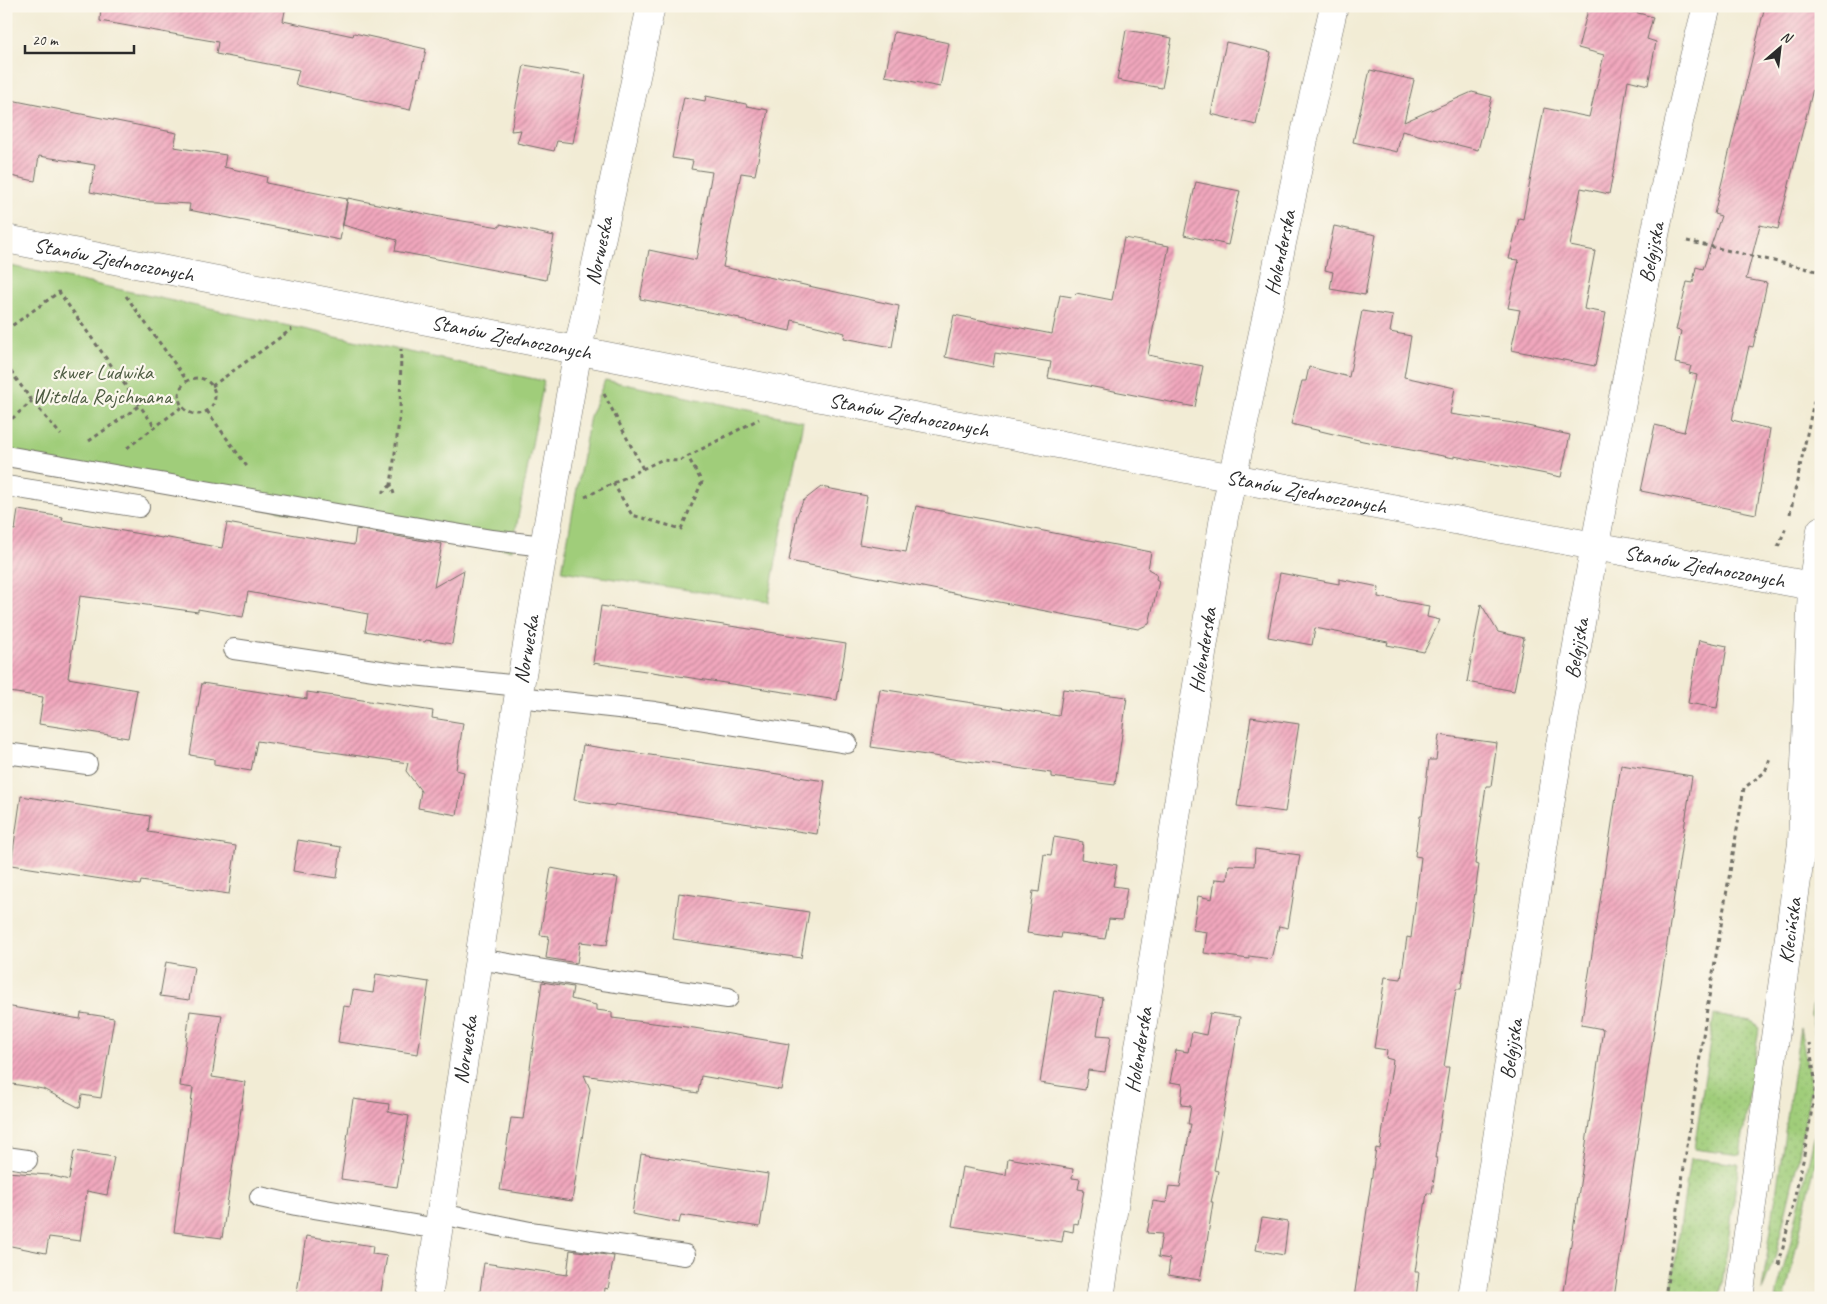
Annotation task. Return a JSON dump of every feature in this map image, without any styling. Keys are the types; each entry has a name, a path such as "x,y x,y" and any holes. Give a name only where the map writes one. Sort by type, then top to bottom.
{"street":[{"name":"Norweska","path":"428,1298 519,692 578,349 651,6"},
{"name":"Holenderska","path":"1100,1298 1159,918 1223,526 1334,6"},
{"name":"Belgijska","path":"1472,1298 1559,748 1594,546 1655,233 1693,59 1707,6"},
{"name":"Stanów Zjednoczonych","path":"6,239 1232,478 1812,586"},
{"name":"Klecińska","path":"1738,1298 1802,843 1812,586 1821,530"}],"lane":[{"path":"6,456 406,526 544,546"},
{"path":"6,486 139,507"},
{"path":"234,649 655,712 847,743"},
{"path":"6,753 87,764"},
{"path":"479,959 603,980 728,998"},
{"path":"6,1157 27,1160"},
{"path":"260,1196 296,1205 530,1232 685,1255"}],"path":[{"path":"1655,233 1821,272"},
{"path":"6,330 59,292 155,427"},
{"path":"124,295 187,382"},
{"path":"212,386 293,328"},
{"path":"401,343 400,412 390,485 406,526"},
{"path":"6,365 32,401 6,424"},
{"path":"1778,547 1792,509 1821,368"},
{"path":"193,378 199,378 212,386 215,400 207,411 193,414 183,406 180,395 182,386 187,382 193,378"},
{"path":"603,393 643,469"},
{"path":"81,446 140,406"},
{"path":"103,473 105,465 183,406"},
{"path":"207,411 274,503"},
{"path":"585,497 661,460 679,461 688,457 759,420 761,413"},
{"path":"613,483 632,515 682,529 702,482 688,457"},
{"path":"1665,1298 1706,1015 1744,788 1765,772 1774,749"},
{"path":"1778,1266 1804,1161 1816,1085 1809,1041"}],"green space":[{"name":"skwer Ludwika Witolda Rajchmana","path":"6,265 544,381 512,550 6,464"},
{"path":"605,380 803,421 768,602 562,571 590,416"},
{"path":"1821,952 1821,1063 1811,1015"},
{"path":"1714,1015 1752,1021 1759,1028 1740,1155 1694,1149"},
{"path":"1800,1028 1811,1086 1798,1160 1775,1257 1762,1291"},
{"path":"1821,1106 1821,1137 1785,1298 1775,1298 1790,1245"},
{"path":"1690,1158 1739,1164 1720,1298 1670,1298"}],"building":[{"path":"101,6 286,6 283,21 353,36 354,33 426,49 420,78 418,77 410,110 295,85 299,70 216,54 218,42 100,21"},
{"path":"1589,6 1612,6 1653,17 1647,39 1656,42 1648,85 1628,80 1609,194 1581,188 1570,246 1595,251 1584,309 1606,313 1595,366 1511,350 1520,310 1508,308 1519,260 1509,259 1519,218 1523,219 1544,108 1589,117 1604,55 1578,48"},
{"path":"1765,6 1821,6 1821,57 1778,229 1760,225 1746,279 1767,283 1753,347 1749,346 1732,420 1770,429 1756,514 1641,491 1655,425 1684,432 1697,375 1689,373 1691,366 1675,363 1681,331 1676,330 1687,282 1693,283 1696,267 1703,269 1721,216 1714,214"},
{"path":"1126,30 1172,38 1162,88 1117,80"},
{"path":"894,32 949,43 940,87 885,76"},
{"path":"1226,42 1271,52 1256,125 1211,114"},
{"path":"524,65 586,75 573,143 557,141 554,151 517,143 521,130 511,131"},
{"path":"1370,70 1414,80 1404,122 1472,92 1492,97 1478,150 1402,131 1397,152 1353,142"},
{"path":"706,96 768,110 755,175 741,173 723,267 899,306 892,347 844,338 845,333 792,320 790,331 740,320 740,318 640,299 649,250 696,260 712,172 691,169 693,161 672,158 684,97 705,101"},
{"path":"6,99 177,133 174,147 226,155 224,167 267,177 266,183 347,199 340,240 189,210 190,204 135,201 90,192 95,165 39,156 35,181 6,175"},
{"path":"1196,182 1240,191 1228,245 1184,235"},
{"path":"348,198 450,219 500,227 500,224 554,236 546,280 395,251 397,240 343,225"},
{"path":"1334,226 1376,235 1365,295 1330,289 1333,272 1325,270"},
{"path":"1124,238 1169,246 1148,355 1203,366 1195,407 1048,378 1051,362 995,353 993,367 945,357 954,315 1052,334 1060,295 1072,297 1076,293 1112,300"},
{"path":"1362,311 1393,316 1390,332 1411,336 1404,377 1455,388 1450,414 1513,423 1570,435 1561,477 1454,456 1454,458 1363,441 1291,424 1302,381 1306,381 1309,367 1349,377"},
{"path":"821,487 867,496 859,544 906,552 916,506 1151,552 1148,569 1157,574 1156,579 1159,581 1149,624 1138,629 789,561 797,515 803,501"},
{"path":"18,510 63,517 62,520 222,548 227,523 354,545 356,529 442,544 434,587 464,570 452,644 426,640 425,642 365,631 368,614 248,592 243,617 198,609 198,612 80,596 68,678 137,690 128,738 39,724 43,697 9,692 11,676 6,676 6,551 9,529 15,530"},
{"path":"1280,573 1339,584 1339,579 1379,587 1378,597 1429,606 1427,617 1440,620 1424,652 1387,645 1388,642 1315,628 1312,645 1268,637"},
{"path":"1481,604 1498,632 1524,638 1514,691 1467,682"},
{"path":"601,606 846,644 837,700 593,663"},
{"path":"1699,640 1727,646 1717,708 1688,703"},
{"path":"202,683 307,699 307,692 369,701 433,711 432,718 463,723 456,770 464,772 457,815 418,808 421,791 406,771 408,763 257,741 251,771 214,765 214,759 190,755"},
{"path":"880,689 1059,716 1063,689 1127,697 1115,785 1051,777 1051,773 871,747"},
{"path":"1251,717 1299,724 1285,812 1237,806"},
{"path":"1439,735 1497,743 1491,786 1486,786 1475,864 1479,865 1461,989 1456,989 1444,1067 1449,1067 1435,1158 1437,1158 1432,1193 1427,1193 1421,1232 1415,1272 1419,1272 1416,1298 1354,1298 1376,1148 1380,1149 1393,1060 1386,1058 1387,1050 1374,1048 1385,977 1401,979 1407,937 1411,938 1421,857 1415,856 1420,816 1422,816 1429,760 1436,760"},
{"path":"583,745 825,781 817,834 615,804 614,806 574,800"},
{"path":"1621,765 1692,776 1614,1298 1563,1298 1603,1029 1581,1025"},
{"path":"21,796 150,816 148,832 236,846 229,894 141,881 140,885 11,865"},
{"path":"1054,837 1083,842 1081,859 1117,865 1113,886 1127,888 1122,920 1109,919 1105,939 1062,933 1061,938 1027,933 1033,891 1039,892 1044,854 1051,855"},
{"path":"298,840 341,847 337,878 293,871"},
{"path":"1255,849 1300,855 1288,928 1279,926 1271,959 1249,956 1249,959 1204,953 1207,932 1193,930 1198,896 1212,899 1215,879 1227,880 1229,865 1254,866"},
{"path":"551,868 618,878 607,945 580,942 577,963 546,958 549,936 540,935"},
{"path":"679,893 809,912 801,958 673,939"},
{"path":"166,962 194,967 189,1000 160,996"},
{"path":"376,974 429,982 418,1054 338,1042 344,1006 350,1007 353,990 373,993"},
{"path":"542,982 573,987 571,999 596,1005 596,1010 612,1012 612,1018 694,1028 789,1044 781,1090 701,1076 698,1093 584,1075 590,1089 572,1201 500,1190 511,1118 523,1119"},
{"path":"1054,990 1103,998 1097,1035 1111,1036 1105,1072 1088,1070 1085,1090 1040,1083"},
{"path":"6,1006 80,1019 81,1013 114,1018 101,1098 82,1095 80,1108 43,1089 6,1083"},
{"path":"190,1011 222,1015 212,1077 245,1082 222,1238 174,1232 193,1088 180,1086"},
{"path":"1210,1013 1240,1017 1214,1170 1218,1171 1211,1202 1213,1202 1200,1280 1168,1275 1170,1259 1158,1257 1162,1234 1147,1233 1153,1201 1166,1203 1169,1186 1180,1187 1191,1124 1188,1124 1191,1106 1181,1105 1183,1084 1170,1082 1176,1050 1188,1052 1192,1032 1206,1035"},
{"path":"353,1099 389,1104 388,1112 409,1116 397,1187 341,1179"},
{"path":"74,1151 114,1157 107,1195 87,1191 80,1241 49,1237 46,1253 6,1245 6,1172 49,1175 69,1180"},
{"path":"641,1154 768,1174 760,1227 681,1215 679,1223 632,1214"},
{"path":"1008,1158 1073,1169 1072,1178 1080,1179 1078,1189 1084,1190 1078,1224 1074,1223 1073,1232 1064,1230 1062,1242 952,1226 962,1167 1006,1175"},
{"path":"1262,1218 1288,1222 1284,1255 1256,1250"},
{"path":"306,1236 373,1246 372,1254 387,1256 380,1298 296,1298"},
{"path":"570,1250 614,1256 608,1289 605,1288 604,1298 479,1298 484,1263 567,1275"}]}
